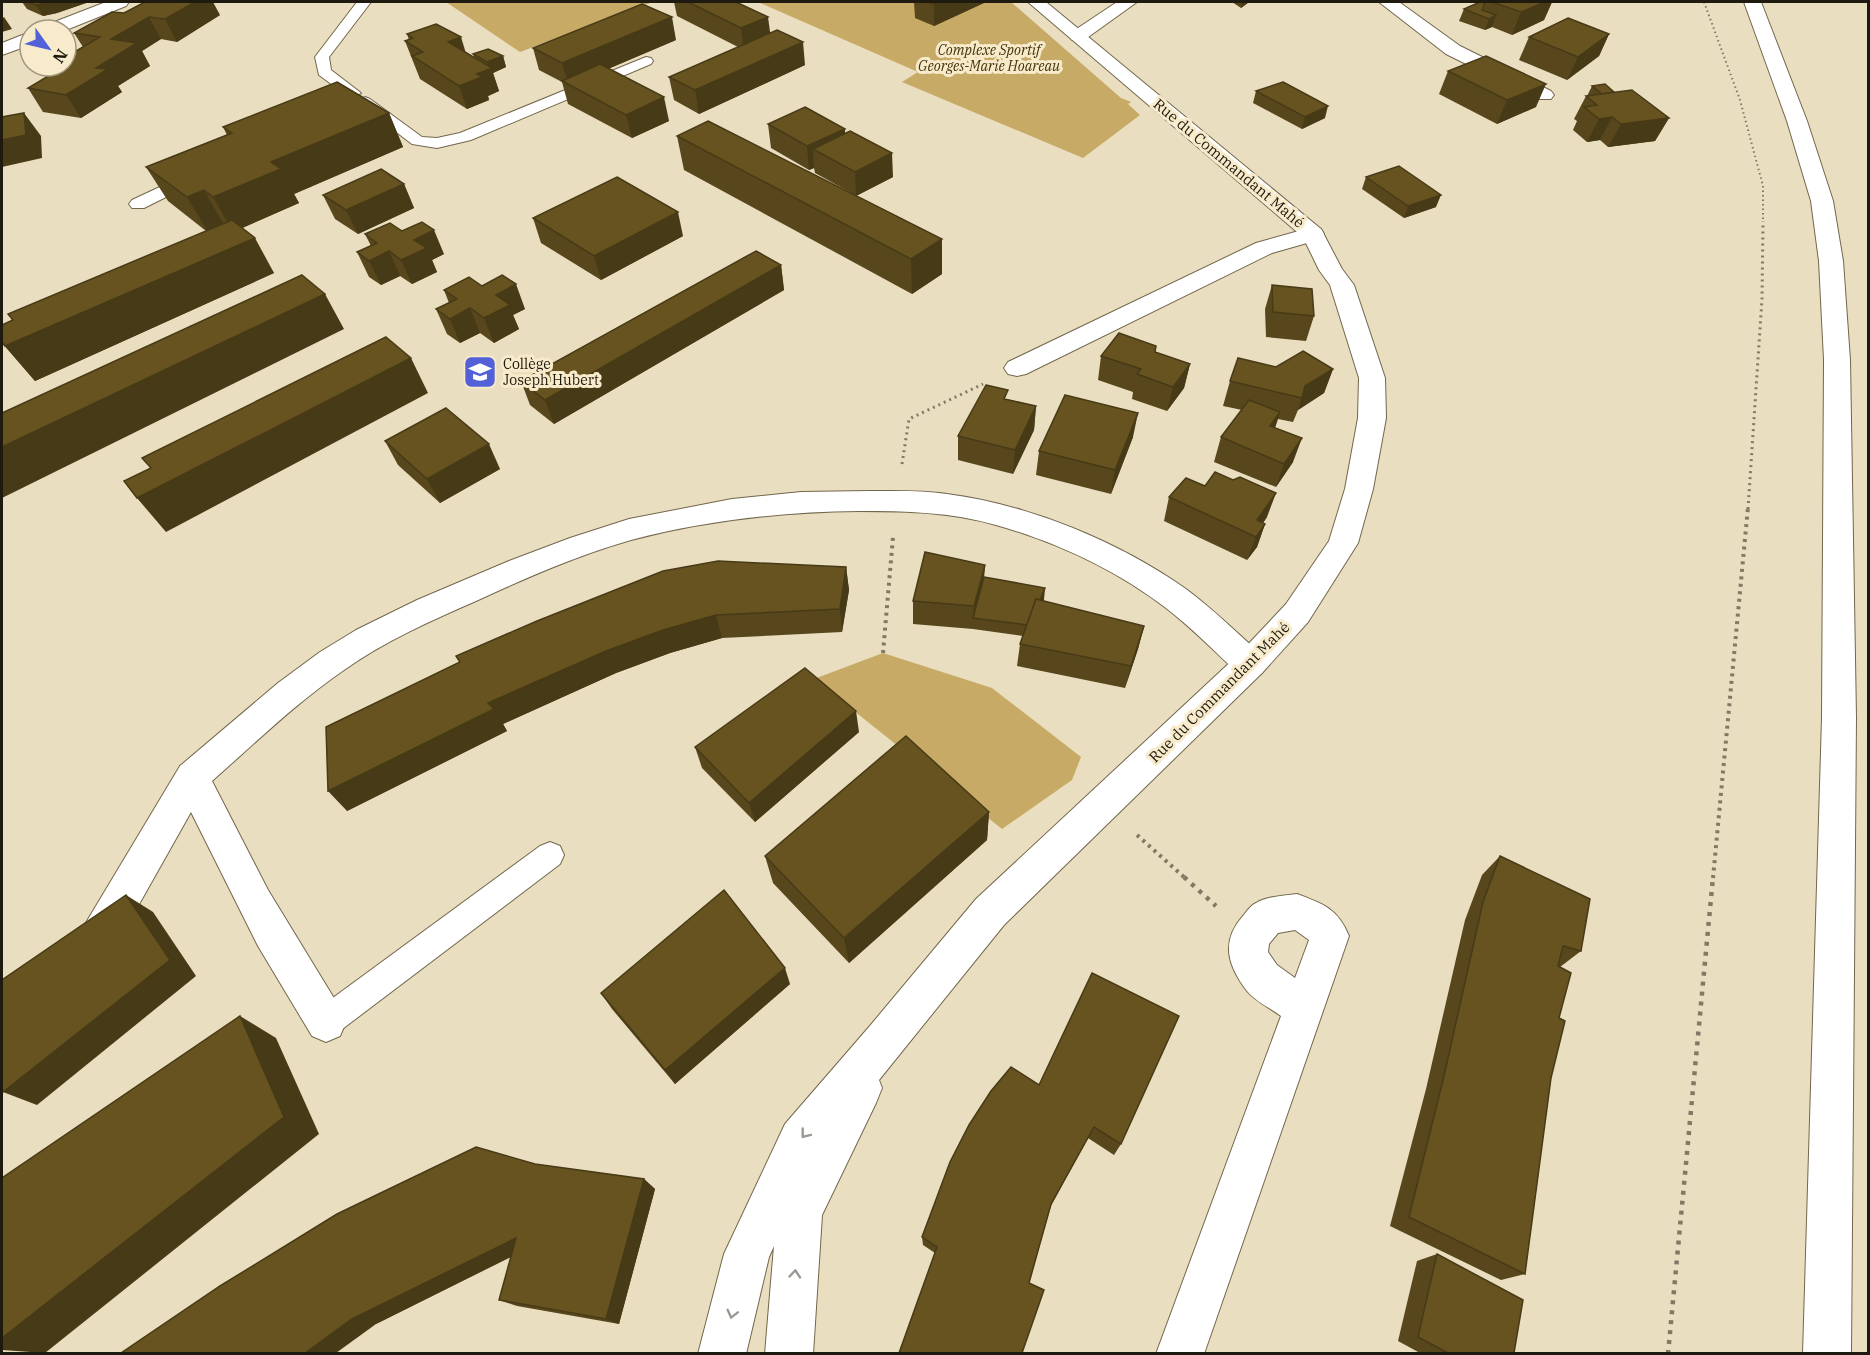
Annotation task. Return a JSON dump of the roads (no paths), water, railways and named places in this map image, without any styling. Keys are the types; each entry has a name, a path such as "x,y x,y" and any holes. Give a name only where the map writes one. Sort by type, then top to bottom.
{"street":[{"path":"78,19 120,2"},
{"name":"Rue du Commandant Mahé","path":"722,1353 747,1254 800,1139 884,1042 990,912 1250,664 1298,613 1343,543 1359,489 1372,418 1372,378 1342,285 1331,270 1313,234 1036,2"},
{"path":"1078,36 1128,2"},
{"path":"1388,2 1454,50 1544,95"},
{"path":"1752,2 1797,121 1822,201 1831,261 1837,360 1839,718 1827,1353"},
{"path":"2,50 18,43"},
{"path":"1017,368 1264,248 1313,234"},
{"path":"99,939 192,777 293,691 353,647 429,608 517,570 597,540 671,520 814,500 925,501 970,508 1060,536 1133,572 1174,597 1250,664"},
{"path":"192,777 225,849 299,982 326,1022"},
{"path":"1180,1353 1330,936 1320,923 1297,912 1268,916 1250,937 1248,957 1263,979 1303,1007"},
{"name":"Rue du Commandant Mahé","path":"789,1353 801,1213 884,1042"}],"lane":[{"path":"364,2 322,57 324,72 418,141 438,144 465,137 646,61"},
{"path":"322,109 353,93"},
{"path":"138,204 210,167"},
{"path":"326,1022 550,855"}],"place":[{"name":"Collège Joseph Hubert","path":"480,372"}],"park label":[{"name":"Complexe Sportif Georges-Marie Hoareau","path":"989,58"}]}
